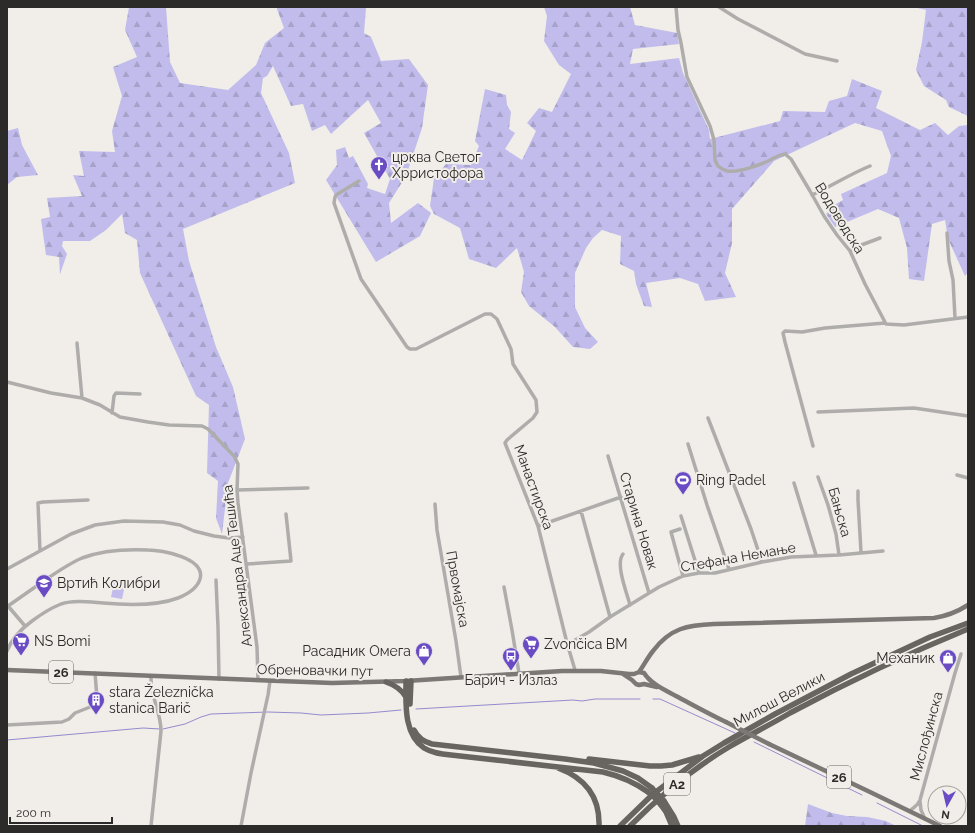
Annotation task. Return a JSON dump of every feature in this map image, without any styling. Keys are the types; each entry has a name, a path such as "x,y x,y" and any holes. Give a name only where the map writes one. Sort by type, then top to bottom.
{"highway":[{"name":"Милош Велики","path":"620,826 652,795 703,756 775,714 851,674 930,637 968,623"},
{"name":"Милош Велики","path":"630,826 658,799 679,782 728,747 826,694 880,667 968,629"},
{"path":"409,681 406,697 408,720 411,731 417,741 428,750 450,756 584,769 612,774 630,780 650,790"},
{"path":"409,681 412,725 418,737 426,743 565,759 602,765 623,771 638,778 650,790 654,797 663,803 672,813 678,826"},
{"path":"386,682 400,689 406,697"},
{"path":"565,759 574,757 661,766 677,764 703,756"},
{"path":"548,766 570,773 587,787 596,803 599,826"},
{"path":"663,803 672,826"}],"main road":[{"path":"633,682 633,677 660,643 680,629 695,625 934,618 956,612 968,605"},
{"path":"644,684 646,680 649,657"},
{"name":"Обреновачки пут","path":"7,670 332,684 409,681 575,670 623,674 637,673"},
{"name":"26","path":"637,673 644,673 646,677 660,687 768,744 940,826"},
{"name":"26","path":"623,674 638,685 644,684 660,687"}],"street":[{"name":"Водоводска","path":"676,7 684,66 687,77 710,126 714,140 715,160 718,166 730,171 742,170 770,160 778,155 785,154 791,160 824,216 850,251 885,323"},
{"path":"719,7 738,19 805,54 837,61"},
{"path":"812,195 870,166"},
{"name":"Манастирска","path":"359,181 336,195 334,203 360,279 408,349 416,349 485,314 491,314 496,319 511,349 513,364 536,400 537,412 533,418 505,443 538,526 567,644 575,670"},
{"path":"947,233 949,261 953,280 955,318"},
{"path":"850,251 856,247 880,238"},
{"path":"812,446 785,342 785,331 802,332 885,323 904,325 955,318 968,318"},
{"path":"77,343 82,398"},
{"name":"Александра Аце Тешића","path":"7,382 82,398 100,405 120,417 148,422 202,426 208,429 234,456 238,464 237,490 258,647 258,680"},
{"path":"112,413 114,396 116,393 140,394"},
{"path":"818,412 914,408 968,416"},
{"path":"708,418 751,529 762,562"},
{"path":"688,444 728,569"},
{"name":"Старина Новак","path":"608,456 649,593"},
{"path":"957,476 968,478"},
{"name":"Бањска","path":"818,477 836,534 839,555"},
{"path":"794,483 816,555"},
{"path":"237,490 308,488"},
{"path":"858,491 861,552"},
{"path":"538,526 621,497"},
{"path":"40,551 38,503 88,500"},
{"name":"Првомајска","path":"435,504 437,530 461,677"},
{"path":"581,511 610,618"},
{"path":"247,564 291,561 286,514"},
{"path":"681,516 699,573"},
{"path":"7,569 72,534 95,525 124,521 164,522 180,525 194,531 214,536 229,538 243,537"},
{"path":"680,529 671,532 683,576"},
{"path":"7,651 13,638 24,626 62,604 75,602 138,604 176,599 194,589 200,581 201,573 192,561 179,556 152,550 128,549 101,553 64,567 7,605 24,626"},
{"name":"Стефана Немање","path":"567,644 589,632 659,586 683,576 699,573 704,575 791,557 882,551"},
{"path":"623,554 620,558 620,568 630,605"},
{"path":"216,580 219,679"},
{"path":"504,587 519,673"},
{"name":"Мислођинска","path":"910,811 920,800 954,673 961,654"},
{"path":"7,725 62,722 69,719 75,713 90,707 95,703 97,698 95,673"},
{"path":"151,676 152,691 161,726 151,826"},
{"path":"241,826 270,681"},
{"name":"Мислођинска","path":"920,800 921,810 925,819"}],"green space":[{"path":"129,7 166,7 170,62 180,83 228,90 256,65 265,43 284,28 277,7 367,7 364,33 371,37 381,61 409,59 428,85 422,128 406,176 389,203 391,223 418,203 431,213 420,236 376,262 326,180 337,165 336,150 345,147 349,158 353,156 368,184 367,188 385,194 390,179 364,133 381,123 368,100 331,134 325,125 312,131 303,104 291,106 273,66 267,76 263,78 261,93 289,153 295,183 183,229 189,261 216,347 233,387 245,439 228,483 222,534 216,518 218,481 207,473 209,405 196,396 140,273 137,240 125,233 122,214 106,230 90,241 63,241 62,246 67,254 60,274 59,257 46,255 41,219 50,217 47,198 82,196 73,175 84,176 79,151 115,152 112,131 122,96 113,67 137,57 125,30"},
{"path":"544,7 630,7 635,25 677,33 679,44 633,49 630,64 679,58 683,73 709,130 710,139 780,121 783,111 825,112 829,101 847,96 852,79 882,91 876,108 920,130 935,123 948,135 959,126 968,125 968,272 965,276 948,239 945,220 932,224 924,281 909,279 907,248 899,218 878,209 835,227 826,214 834,205 843,200 841,194 887,173 891,156 882,131 855,123 774,161 732,209 732,243 725,273 736,297 705,301 698,284 680,278 646,283 652,307 644,306 636,284 634,271 620,264 621,236 602,230 593,238 586,248 575,273 575,307 585,328 598,342 590,349 573,347 555,327 529,306 521,292 524,272 517,248 496,268 469,259 460,228 434,214 430,206 434,178 446,164 471,165 479,146 475,141 485,89 506,95 507,105 511,112 509,129 515,133 505,149 522,160 536,131 527,123 539,108 552,112 571,74 559,65 544,41 547,16"},
{"path":"913,7 968,7 968,116 949,107 946,100 924,86 916,70 922,42 926,10"},
{"path":"18,128 22,145 38,175 17,177 7,185 7,131"},
{"path":"115,579 126,581 122,599 111,597"},
{"path":"808,804 832,813 847,816 867,817 886,821 896,826 805,826"}],"waterway":[{"path":"416,709 573,700 582,701 595,699 640,699"},
{"path":"653,699 660,699 735,733"},
{"path":"163,729 185,724 211,714 268,712 321,715 401,710"},
{"path":"7,740 143,728 160,729"},
{"path":"754,742 862,795"},
{"path":"877,803 923,826"}],"place":[{"name":"црква Светог Хрристофора","path":"379,180"},
{"name":"Ring Padel","path":"683,495"},
{"name":"Вртић Колибри","path":"44,598"},
{"name":"NS Bomi","path":"21,656"},
{"name":"Zvončica BM","path":"531,659"},
{"name":"Расадник Омега","path":"424,666"},
{"name":"Барич - Излаз","path":"511,671"},
{"name":"Механик","path":"948,673"},
{"name":"stara Železnička stanica Barič","path":"96,715"}]}
